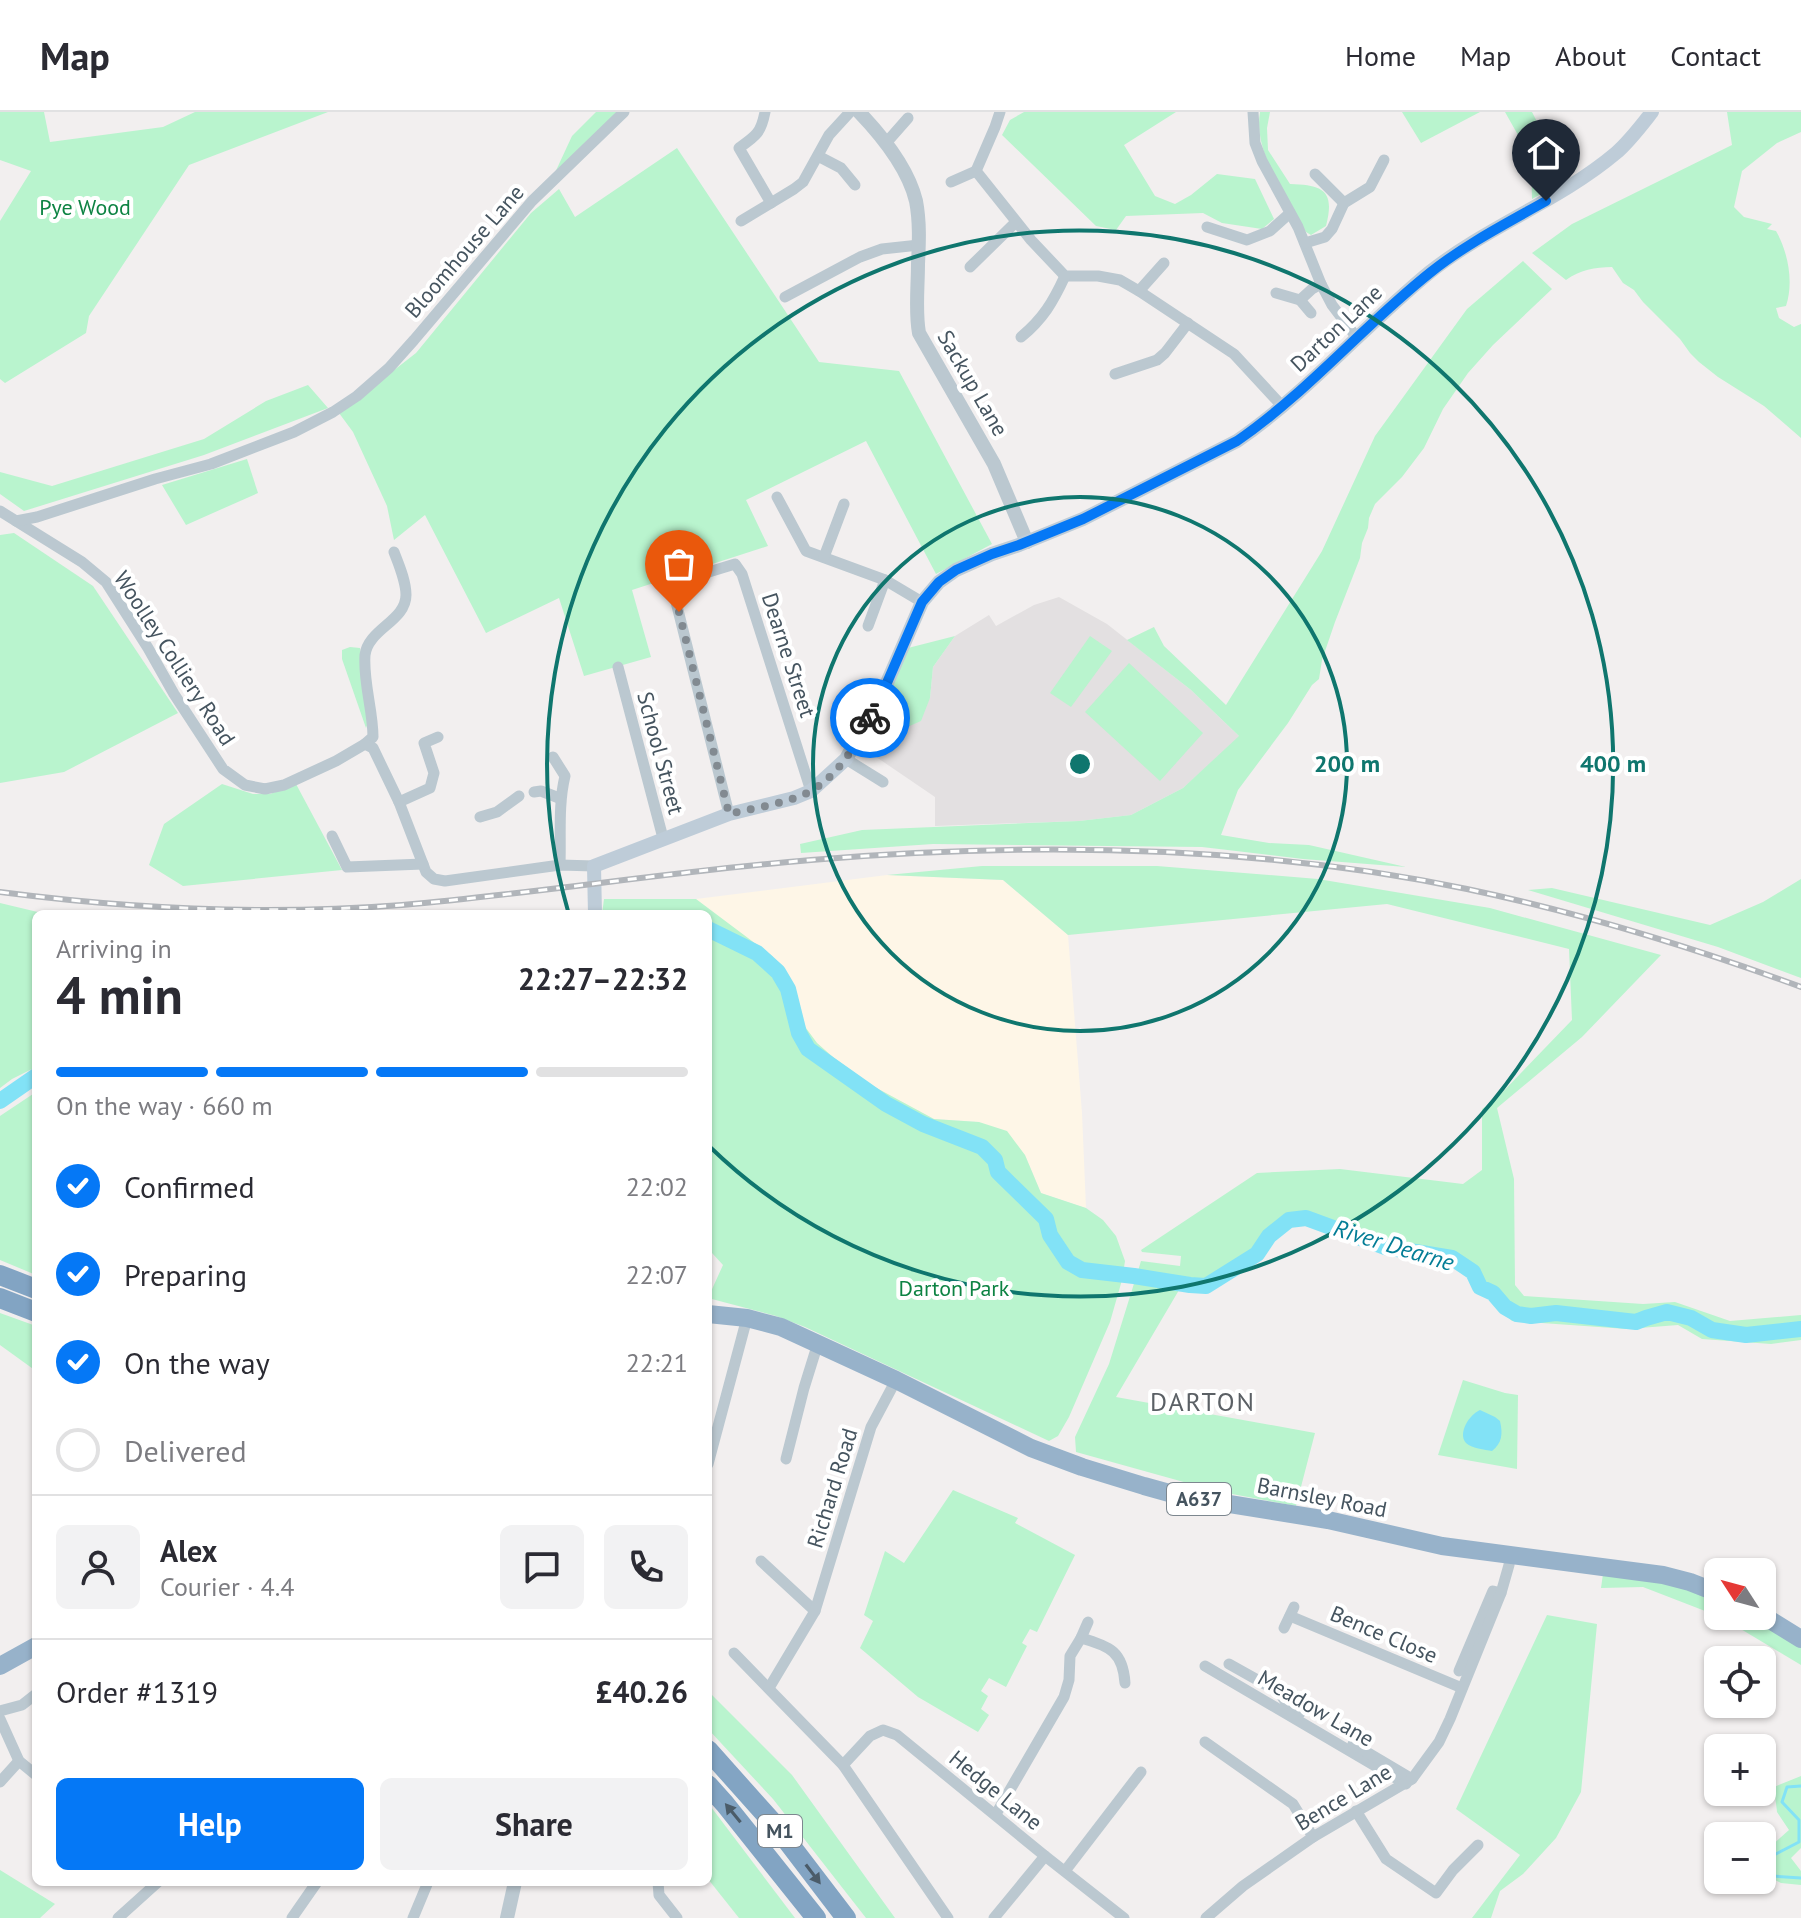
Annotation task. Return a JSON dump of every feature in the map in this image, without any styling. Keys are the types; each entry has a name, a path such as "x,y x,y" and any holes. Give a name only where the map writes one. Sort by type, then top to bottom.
{"highway":[{"path":"0,1275 32,1287"},
{"path":"0,1298 32,1310"},
{"name":"Barnsley Road","path":"712,1314 747,1318 781,1327 1031,1448 1082,1467 1180,1496 1328,1520 1442,1546 1663,1575 1704,1588"},
{"path":"1776,1624 1801,1639"},
{"path":"0,1666 32,1648"},
{"name":"M1","path":"712,1754 775,1825 846,1918"},
{"name":"M1","path":"712,1789 816,1918"}],"main road":[{"name":"Darton Lane","path":"922,602 939,582 956,570 1083,519 1219,451 1256,428 1422,279 1453,255 1595,170 1619,151 1652,112"},
{"path":"595,910 594,866 729,814 811,791 846,759 883,692 922,602"}],"street":[{"name":"Bloomhouse Lane","path":"16,521 211,464 294,432 357,396 389,368 532,201 624,112"},
{"path":"765,112 762,129 739,148 771,203"},
{"path":"741,221 803,182 829,135 850,112"},
{"name":"Sackup Lane","path":"859,112 901,166 915,198 919,245 919,333 994,464 1027,542"},
{"path":"1000,112 976,171 1016,222 1065,276 1120,280 1139,291 1234,354 1282,406"},
{"path":"1253,112 1255,143 1270,177 1305,243 1332,305 1357,338"},
{"path":"886,143 908,118"},
{"path":"818,156 841,168 855,185"},
{"path":"1305,243 1325,237 1344,203 1370,187 1384,160"},
{"path":"951,182 976,171"},
{"path":"1315,174 1344,203"},
{"path":"1207,227 1247,240 1270,231 1290,213"},
{"path":"970,267 1016,222"},
{"path":"785,297 860,257 882,249 919,245"},
{"path":"1139,291 1164,263"},
{"path":"1021,337 1035,326 1053,302 1065,276"},
{"path":"1300,300 1321,284"},
{"path":"1276,293 1300,300 1311,313"},
{"path":"1115,374 1157,360 1188,323"},
{"path":"777,497 806,551 885,580 922,602"},
{"path":"824,557 844,504"},
{"name":"Woolley Colliery Road","path":"0,511 82,562 106,582 200,734 223,769 234,778 245,785 265,789 277,787 336,761 365,744"},
{"path":"394,552 406,597 401,610 373,637 365,655 373,737 365,744 373,748 429,876 445,881 560,865 594,866"},
{"name":"Dearne Street","path":"729,814 672,586 676,582 735,564 742,574 811,791"},
{"path":"868,626 885,580"},
{"name":"School Street","path":"635,674 619,672 663,838"},
{"path":"399,802 430,788 434,773 424,743 438,737"},
{"path":"553,757 565,776 559,798 562,824 560,865"},
{"path":"846,759 883,782"},
{"path":"534,792 541,791 559,798"},
{"path":"480,817 497,812 519,796"},
{"path":"332,836 347,867 423,864"},
{"path":"712,1449 747,1318"},
{"path":"786,1459 818,1343"},
{"name":"Richard Road","path":"769,1688 815,1611 871,1427 896,1380"},
{"name":"Bence Lane","path":"1206,1918 1243,1886 1313,1837 1409,1781 1439,1742 1501,1593 1510,1554"},
{"path":"761,1561 815,1611"},
{"name":"Bence Lane","path":"1459,1671 1493,1591 1501,1593"},
{"name":"Bence Close","path":"1284,1628 1292,1611 1462,1688"},
{"path":"996,1814 1064,1697 1069,1680 1070,1656 1088,1622"},
{"path":"1081,1638 1098,1643 1121,1659 1125,1683"},
{"path":"734,1653 843,1765 948,1918"},
{"name":"Meadow Lane","path":"1229,1664 1279,1692 1289,1707 1409,1781"},
{"name":"Meadow Lane","path":"1205,1666 1409,1781"},
{"path":"0,1711 22,1705 32,1697"},
{"path":"0,1719 19,1761 32,1772"},
{"name":"Hedge Lane","path":"843,1765 870,1736 883,1730 897,1735 1124,1918"},
{"path":"1205,1742 1216,1757 1293,1804 1313,1837"},
{"path":"0,1782 19,1761"},
{"path":"1065,1871 1141,1772"},
{"path":"1356,1811 1386,1859 1436,1893 1478,1845"},
{"path":"994,1918 1045,1856"},
{"path":"118,1918 154,1886"},
{"path":"292,1918 314,1886"},
{"path":"413,1918 426,1886"},
{"path":"507,1918 514,1886"},
{"path":"658,1886 659,1895 677,1918"}],"shaded area":[{"path":"1059,597 1107,624 1191,690 1240,737 1183,788 1131,815 1079,821 935,826 935,797 863,748 873,724 896,732 930,698 933,667 955,636 989,615 996,626 1034,605"},
{"path":"887,875 1003,880 1068,935 1086,1208 1041,1193 1025,1155 979,1122 934,1119 871,1085 834,1058 802,1024 788,980 696,899"}],"green space":[{"name":"Pye Wood","path":"0,112 44,112 50,142 163,127 195,112 328,112 189,165 89,316 86,333 5,383 0,379 0,221 31,171 0,160"},
{"path":"596,112 619,112 553,177 572,136"},
{"path":"1024,112 1176,112 1124,145 1155,196 1175,204 1217,174 1255,179 1274,219 1262,229 1222,223 1203,213 1126,216 1116,230 1096,226 1002,135 1010,120"},
{"path":"1260,112 1270,112 1268,150 1290,184 1319,188 1328,198 1326,226 1311,235 1306,232 1266,159 1259,127"},
{"path":"1402,112 1480,112 1421,143"},
{"path":"1505,112 1532,112 1548,143 1577,168 1557,185 1532,199 1531,158"},
{"path":"1727,112 1801,112 1801,132 1777,143 1742,171 1734,207 1744,217 1772,224 1767,229 1776,231 1787,258 1790,277 1788,297 1786,306 1776,308 1779,318 1794,327 1801,324 1801,438 1764,406 1699,362 1634,290 1623,283 1612,267 1588,270 1566,280 1532,253 1572,224 1732,145"},
{"path":"677,148 819,362 899,371 992,544 936,574 866,441 746,500 768,546 632,590 651,657 584,676 559,598 486,633 425,515 394,540 387,506 353,432 339,413 416,353 531,213 559,189 575,217"},
{"path":"1523,261 1552,289 1468,373 1443,409 1424,448 1402,477 1375,504 1360,558 1322,660 1319,679 1238,790 1221,835 1269,843 1309,845 1406,867 1202,847 933,844 801,853 800,844 862,830 1079,821 1131,815 1183,788 1239,736 1191,690 1127,640 1154,627 1164,646 1226,705 1322,551 1375,436 1467,309"},
{"path":"308,385 328,408 204,455 24,511 0,494 0,472 52,486 204,439 266,401"},
{"path":"247,459 258,493 186,525 162,485"},
{"path":"14,533 93,586 178,713 64,772 0,783 0,535"},
{"path":"955,636 933,667 930,698 921,721 896,732 873,724 904,649"},
{"path":"1090,636 1112,651 1071,707 1050,693"},
{"path":"360,648 370,717 366,728 342,659 342,650"},
{"path":"1129,663 1203,733 1160,781 1085,712"},
{"path":"222,784 253,794 270,794 296,784 342,870 183,886 149,865 164,824"},
{"path":"982,866 1157,866 1318,879 1490,908 1661,955 1582,1037 1497,1108 1514,1179 1515,1285 1524,1296 1643,1304 1675,1302 1730,1321 1801,1315 1801,1340 1771,1344 1702,1339 1678,1325 1627,1329 1512,1321 1477,1289 1470,1274 1450,1262 1382,1252 1304,1224 1288,1226 1259,1258 1208,1291 1179,1290 1116,1397 1315,1433 1296,1506 1216,1491 1076,1452 1075,1437 1109,1364 1141,1261 1180,1266 1181,1256 1141,1250 1257,1173 1340,1169 1463,1184 1482,1170 1482,1109 1495,1100 1572,1020 1569,949 1387,904 1068,935 1003,880 887,875"},
{"path":"1801,879 1801,978 1718,947 1528,890 1552,888 1710,925 1763,902"},
{"path":"604,899 696,899 711,910 603,910"},
{"path":"0,903 32,911 32,1069 0,1088"},
{"name":"Darton Park","path":"712,911 772,956 788,980 803,1024 817,1043 834,1058 871,1085 934,1119 979,1122 1007,1131 1025,1155 1041,1193 1086,1208 1103,1220 1116,1236 1125,1261 1110,1322 1069,1417 1058,1436 1049,1441 805,1327 712,1299 712,1289 723,1265 712,1253"},
{"path":"32,1095 32,1273 0,1260 0,1116"},
{"path":"0,1313 32,1325 32,1368 0,1345"},
{"path":"1463,1380 1518,1395 1517,1469 1438,1455"},
{"path":"953,1490 1018,1518 1015,1523 1075,1555 1037,1632 1030,1629 1022,1643 1027,1646 1006,1687 989,1678 981,1691 988,1696 981,1709 989,1715 978,1732 918,1697 860,1648 873,1621 864,1615 885,1551 904,1563"},
{"path":"1603,1574 1668,1584 1704,1594 1704,1611 1643,1587 1601,1588"},
{"path":"1547,1615 1597,1624 1581,1792 1556,1838 1523,1874 1500,1891 1491,1918 1472,1918 1520,1855 1456,1809"},
{"path":"1742,1630 1774,1630 1801,1647 1801,1665 1776,1650 1776,1646 1769,1646"},
{"path":"712,1695 792,1775 895,1918 866,1918 773,1799 712,1733"},
{"path":"1801,1776 1801,1848 1791,1858 1801,1871 1801,1885 1776,1880 1776,1842 1789,1830 1777,1812 1776,1786"},
{"path":"712,1808 795,1918 739,1918 712,1884"},
{"path":"0,1870 55,1904 40,1918 0,1918"}],"water":[{"path":"1480,1410 1500,1421 1501,1438 1492,1451 1471,1446 1464,1439 1466,1424"}],"waterway":[{"name":"River Dearne","path":"712,931 757,953 778,972 788,989 799,1033 808,1049 886,1104 923,1124 982,1147 995,1160 998,1172 1046,1219 1050,1235 1068,1262 1082,1270 1206,1286 1257,1254 1269,1236 1289,1220 1306,1218 1385,1247 1452,1258 1473,1272 1480,1287 1493,1293 1505,1307 1517,1314 1556,1313 1636,1322 1667,1312 1691,1318 1712,1330 1746,1335 1801,1329"},
{"name":"River Dearne","path":"0,1101 32,1079"},
{"path":"1801,1786 1787,1787 1782,1802 1799,1820 1799,1842 1770,1857 1772,1876 1801,1878"}],"railway":[{"path":"0,892 150,906 302,910 402,905 709,870 893,854 1058,849 1223,855 1386,874 1467,889 1636,932 1801,987"}],"way so far":[{"path":"679,612 729,814 811,791 846,759 870,718"}],"district":[{"name":"DARTON","path":"1203,1401"}],"route":[{"path":"870,718 922,602 939,582 956,570 992,554 1083,519 1237,441 1308,384 1431,272 1453,255 1546,201"}]}
